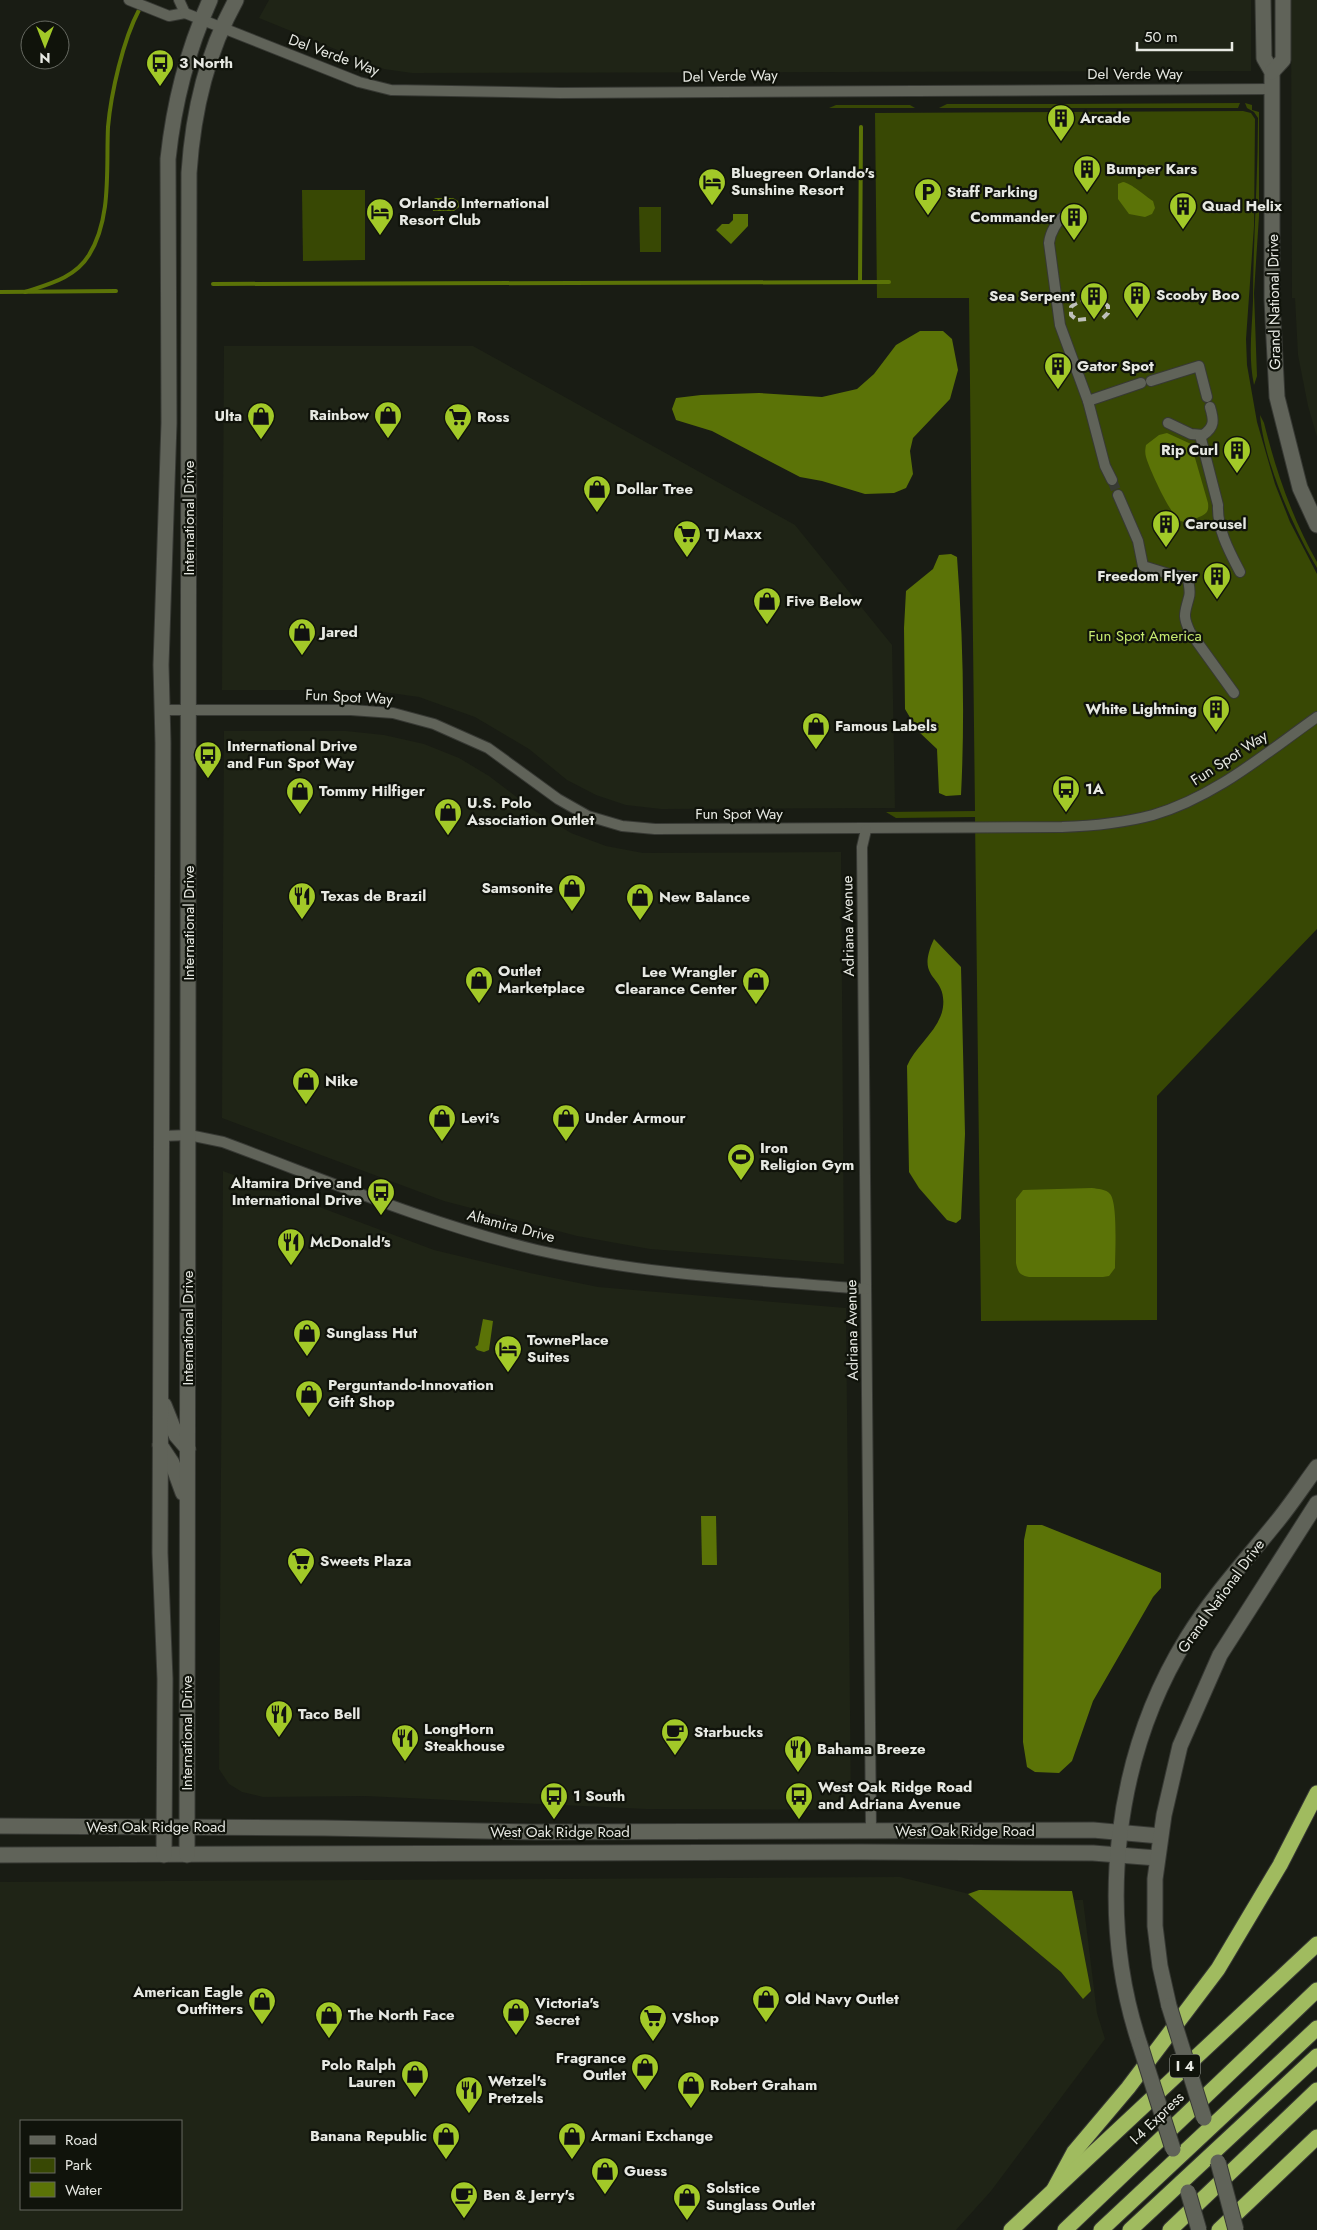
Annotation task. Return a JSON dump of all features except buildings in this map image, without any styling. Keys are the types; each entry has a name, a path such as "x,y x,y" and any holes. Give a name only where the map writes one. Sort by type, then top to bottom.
{"highway":[{"path":"1054,2189 1074,2152 1128,2088 1218,1969 1276,1872 1317,1793"},
{"name":"I 4","path":"1011,2230 1317,1944"},
{"name":"I-4 Express","path":"1065,2230 1317,1990"},
{"path":"1101,2230 1206,2125 1317,2028"},
{"path":"1130,2230 1186,2186 1317,2056"},
{"path":"1170,2230 1317,2090"},
{"path":"1219,2230 1317,2136"}],"street":[{"path":"129,0 169,16 185,13 178,0"},
{"name":"International Drive","path":"164,1855 166,1679 160,1553 162,1136 161,655 169,423 168,159 172,124 180,84 210,0"},
{"name":"International Drive","path":"187,1855 190,164 191,140 200,89 221,29 236,0"},
{"name":"Grand National Drive","path":"1263,0 1264,58 1272,72 1272,300 1276,397 1300,488 1317,525"},
{"name":"Grand National Drive","path":"1272,72 1283,60 1283,0"},
{"name":"Del Verde Way","path":"185,13 221,29 359,82 400,90 560,93 1272,89"},
{"path":"1066,215 1061,218 1048,243 1060,326 1088,401 1105,466 1112,480"},
{"path":"1088,401 1199,366 1214,418 1213,425 1210,430 1200,436 1190,434 1168,423"},
{"path":"1200,436 1218,505 1218,516 1225,541 1240,572"},
{"path":"1118,495 1138,541 1143,566 1172,575 1188,577 1190,596 1186,605 1185,622 1190,632 1234,693"},
{"name":"Fun Spot Way","path":"162,710 351,710 393,713 434,724 488,748 558,799 588,816 622,826 655,829 866,830 1094,826 1154,814 1204,794 1228,780 1317,717"},
{"name":"Adriana Avenue","path":"866,830 862,847 871,1832"},
{"name":"Altamira Drive","path":"162,1136 189,1136 223,1142 426,1218 537,1250 588,1260 689,1275 866,1289"},
{"path":"161,1392 168,1418 176,1435 188,1449"},
{"path":"160,1445 179,1478 187,1509"},
{"name":"Grand National Drive","path":"1199,2230 1130,2012 1121,1961 1117,1915 1119,1854 1126,1792 1136,1752 1152,1706 1162,1682 1187,1637 1317,1466"},
{"name":"Grand National Drive","path":"1236,2230 1217,2157 1168,2006 1155,1926 1154,1885 1157,1858 1180,1746 1220,1655 1317,1503"},
{"name":"West Oak Ridge Road","path":"0,1826 533,1832 1093,1830 1160,1836"},
{"name":"West Oak Ridge Road","path":"0,1855 768,1851 1119,1854 1157,1858"}],"shaded area":[{"path":"269,0 1251,0 1251,71 412,73 384,69 259,18"},
{"path":"1291,0 1317,0 1317,437 1308,406 1298,355 1295,298 1292,298"},
{"path":"224,346 473,346 795,525 892,645 895,808 661,809 626,805 596,795 567,780 529,749 475,717 419,697 369,690 222,690"},
{"name":"Outlet Marketplace","path":"224,731 346,731 384,735 424,744 459,758 489,776 535,811 571,833 606,846 643,853 841,852 844,1264 650,1249 577,1236 444,1201 222,1118"},
{"path":"223,1171 434,1250 530,1273 598,1287 846,1308 851,1810 646,1809 365,1796 263,1797 242,1792 229,1784 219,1769"},
{"path":"900,1877 990,1899 1083,1900 1097,2013 1105,2039 991,2191 956,2230 0,2230 0,1882"}],"green space":[{"path":"1240,103 1238,108 1062,108 1062,104"},
{"path":"1245,103 1252,105 1252,110 1259,112 1259,216 1254,293 1257,376 1254,385 1251,343 1258,118 1254,112 1247,108"},
{"path":"947,104 1058,104 1058,108 939,108"},
{"path":"836,105 910,105 915,108 829,108"},
{"name":"Fun Spot America","path":"1243,111 1251,113 1255,119 1254,226 1246,339 1247,365 1257,422 1275,484 1290,522 1317,574 1317,929 1157,1096 1157,1320 981,1321 975,817 896,818 886,812 975,811 969,298 877,298 875,113"},
{"path":"302,190 365,190 365,260 303,261"},
{"path":"639,207 661,207 661,252 640,252"},
{"path":"1260,415 1286,494 1317,562 1317,568 1289,514 1273,473"}],"water":[{"path":"1123,182 1134,187 1153,201 1155,208 1152,214 1145,217 1129,214 1118,199 1118,184"},
{"path":"435,198 453,198 458,201 459,207 454,211 433,211 431,202"},
{"path":"733,214 748,214 748,226 731,244 716,230 722,224 729,224 733,220"},
{"path":"920,331 943,331 952,339 958,370 950,399 913,438 910,451 913,474 906,488 894,493 865,494 822,481 800,477 712,431 676,420 672,409 676,398 701,395 759,393 822,397 857,389 874,374 896,345"},
{"path":"1167,433 1191,444 1208,503 1206,513 1188,522 1183,522 1177,518 1166,502 1146,457 1146,445 1159,435"},
{"path":"951,554 957,557 959,587 963,676 963,736 961,795 946,796 939,793 937,749 918,731 905,709 904,628 906,591 933,569 939,555"},
{"path":"934,939 961,967 965,1134 961,1219 956,1223 947,1220 919,1188 909,1172 907,1066 937,1023 943,1007 943,996 929,970 928,963"},
{"path":"1092,1188 1108,1192 1113,1199 1116,1229 1115,1268 1109,1276 1029,1277 1021,1274 1016,1263 1016,1199 1023,1190"},
{"path":"483,1319 493,1321 489,1350 484,1352 477,1350 475,1347 478,1345"},
{"path":"701,1516 716,1516 717,1565 702,1565"},
{"path":"1027,1525 1042,1525 1161,1573 1161,1588 1153,1597 1093,1701 1072,1761 1059,1773 1035,1772 1027,1767 1023,1742 1024,1540"},
{"path":"979,1890 1072,1891 1091,1991 1083,1999 1061,1972 968,1894"}],"waterway":[{"path":"25,292 69,275 83,263 96,241 105,209 108,127 112,99 123,51 139,10"},
{"path":"860,282 861,127"},
{"path":"213,284 889,282"},
{"path":"0,292 116,291"}],"tunnel":[{"path":"1112,480 1118,495"}],"railway":[{"path":"1086,319 1077,320 1071,315 1071,307 1084,300 1099,301 1108,306 1108,313 1103,318"}],"place":[{"name":"3 North","path":"160,87"},
{"name":"Arcade","path":"1061,142"},
{"name":"Bumper Kars","path":"1087,193"},
{"name":"Bluegreen Orlando's Sunshine Resort","path":"712,206"},
{"name":"Staff Parking","path":"928,216"},
{"name":"Quad Helix","path":"1183,230"},
{"name":"Orlando International Resort Club","path":"380,236"},
{"name":"Commander","path":"1074,241"},
{"name":"Scooby Boo","path":"1137,319"},
{"name":"Sea Serpent","path":"1094,320"},
{"name":"Gator Spot","path":"1058,390"},
{"name":"Rainbow","path":"388,439"},
{"name":"Ulta","path":"261,440"},
{"name":"Ross","path":"458,441"},
{"name":"Rip Curl","path":"1237,474"},
{"name":"Dollar Tree","path":"597,513"},
{"name":"Carousel","path":"1166,548"},
{"name":"TJ Maxx","path":"687,558"},
{"name":"Freedom Flyer","path":"1217,600"},
{"name":"Five Below","path":"767,625"},
{"name":"Jared","path":"302,656"},
{"name":"White Lightning","path":"1216,733"},
{"name":"Famous Labels","path":"816,750"},
{"name":"International Drive and Fun Spot Way","path":"208,779"},
{"name":"1A","path":"1066,813"},
{"name":"Tommy Hilfiger","path":"300,815"},
{"name":"U.S. Polo Association Outlet","path":"448,836"},
{"name":"Samsonite","path":"572,912"},
{"name":"Texas de Brazil","path":"302,920"},
{"name":"New Balance","path":"640,921"},
{"name":"Outlet Marketplace","path":"479,1004"},
{"name":"Lee Wrangler Clearance Center","path":"756,1005"},
{"name":"Nike","path":"306,1105"},
{"name":"Levi's","path":"442,1142"},
{"name":"Under Armour","path":"566,1142"},
{"name":"Iron Religion Gym","path":"741,1181"},
{"name":"Altamira Drive and International Drive","path":"381,1216"},
{"name":"McDonald's","path":"291,1266"},
{"name":"Sunglass Hut","path":"307,1357"},
{"name":"TownePlace Suites","path":"508,1373"},
{"name":"Perguntando-Innovation Gift Shop","path":"309,1418"},
{"name":"Sweets Plaza","path":"301,1585"},
{"name":"Taco Bell","path":"279,1738"},
{"name":"Starbucks","path":"675,1756"},
{"name":"LongHorn Steakhouse","path":"405,1762"},
{"name":"Bahama Breeze","path":"798,1773"},
{"name":"1 South","path":"554,1820"},
{"name":"West Oak Ridge Road and Adriana Avenue","path":"799,1820"},
{"name":"Old Navy Outlet","path":"766,2023"},
{"name":"American Eagle Outfitters","path":"262,2025"},
{"name":"Victoria's Secret","path":"516,2036"},
{"name":"The North Face","path":"329,2039"},
{"name":"VShop","path":"653,2042"},
{"name":"Fragrance Outlet","path":"645,2091"},
{"name":"Polo Ralph Lauren","path":"415,2098"},
{"name":"Robert Graham","path":"691,2109"},
{"name":"Wetzel's Pretzels","path":"469,2114"},
{"name":"Banana Republic","path":"446,2160"},
{"name":"Armani Exchange","path":"572,2160"},
{"name":"Guess","path":"605,2195"},
{"name":"Ben & Jerry's","path":"464,2219"},
{"name":"Solstice Sunglass Outlet","path":"687,2221"}]}
